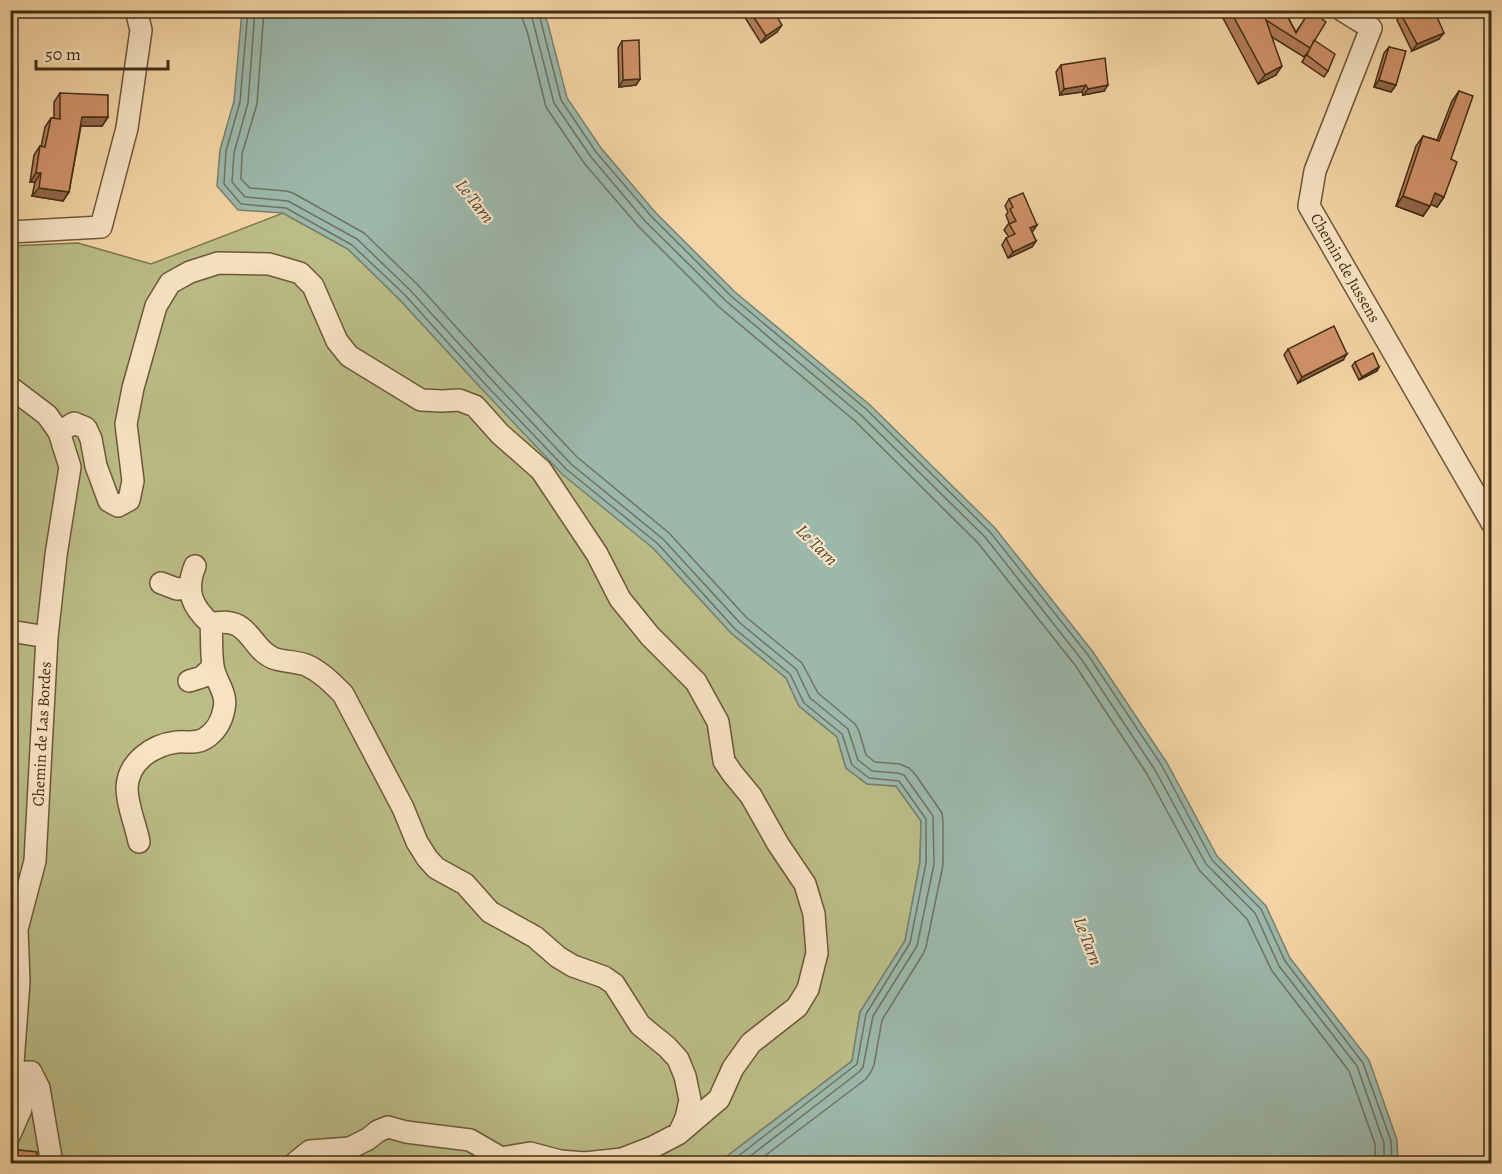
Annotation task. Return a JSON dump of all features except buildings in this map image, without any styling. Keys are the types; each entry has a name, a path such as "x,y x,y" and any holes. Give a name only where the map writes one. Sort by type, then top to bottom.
{"street":[{"path":"10,232 101,227 127,128 141,30 136,10"},
{"name":"Chemin de Jussens","path":"1342,10 1371,28 1315,171 1309,206 1491,524"},
{"path":"59,432 74,423 86,428 91,439 96,466 110,501 118,506 129,501 133,481 126,424 133,387 156,306 170,283 190,272 218,263 268,264 300,273 313,286 337,341 349,356 421,400 459,400 475,406 500,434 541,470 597,554 620,599 650,636 696,682 718,722 724,760 751,796 778,844 805,884 814,914 816,953 808,989 797,1007 751,1043 733,1068 720,1098 678,1134 622,1159 585,1163 560,1161 530,1153 496,1161 470,1140 406,1132 388,1127 350,1148 310,1151 294,1164"},
{"name":"Chemin de Las Bordes","path":"10,387 19,404 47,415 59,432 70,467 56,555 47,637 35,861 17,929 10,1103"},
{"path":"139,842 127,788 130,772 136,762 145,754 161,746 205,739 220,723 225,707 223,691 216,679 213,667 211,624 202,616 193,602 190,588 191,575 195,566"},
{"path":"160,583 177,589 190,588"},
{"path":"211,624 222,621 235,624 249,634 272,658 306,665 330,680 343,694 403,808 417,842 436,868 465,884 490,912 535,937 558,957 573,966 604,977 614,984 640,1025 678,1059 685,1076 690,1100 687,1118 678,1134"},
{"path":"10,631 47,637"},
{"path":"189,681 202,677 213,667"},
{"path":"10,1134 21,1109 27,1072 32,1072 39,1088 52,1164"}],"green space":[{"path":"283,213 348,249 400,300 481,388 654,549 731,633 786,678 799,706 837,737 846,768 867,784 896,786 921,821 920,862 905,941 860,1012 852,1061 718,1163 11,1163 10,246 78,243 151,264"}],"water":[{"name":"Le Tarn","path":"242,11 543,11 567,98 601,148 655,212 735,292 870,405 995,528 1093,652 1167,763 1217,856 1266,906 1290,958 1369,1060 1397,1140 1398,1163 718,1163 852,1061 860,1012 905,941 920,862 921,821 896,786 867,784 846,768 837,737 799,706 786,678 731,633 654,549 562,474 400,300 348,249 283,213 238,210 217,186 220,150 234,101"}]}
